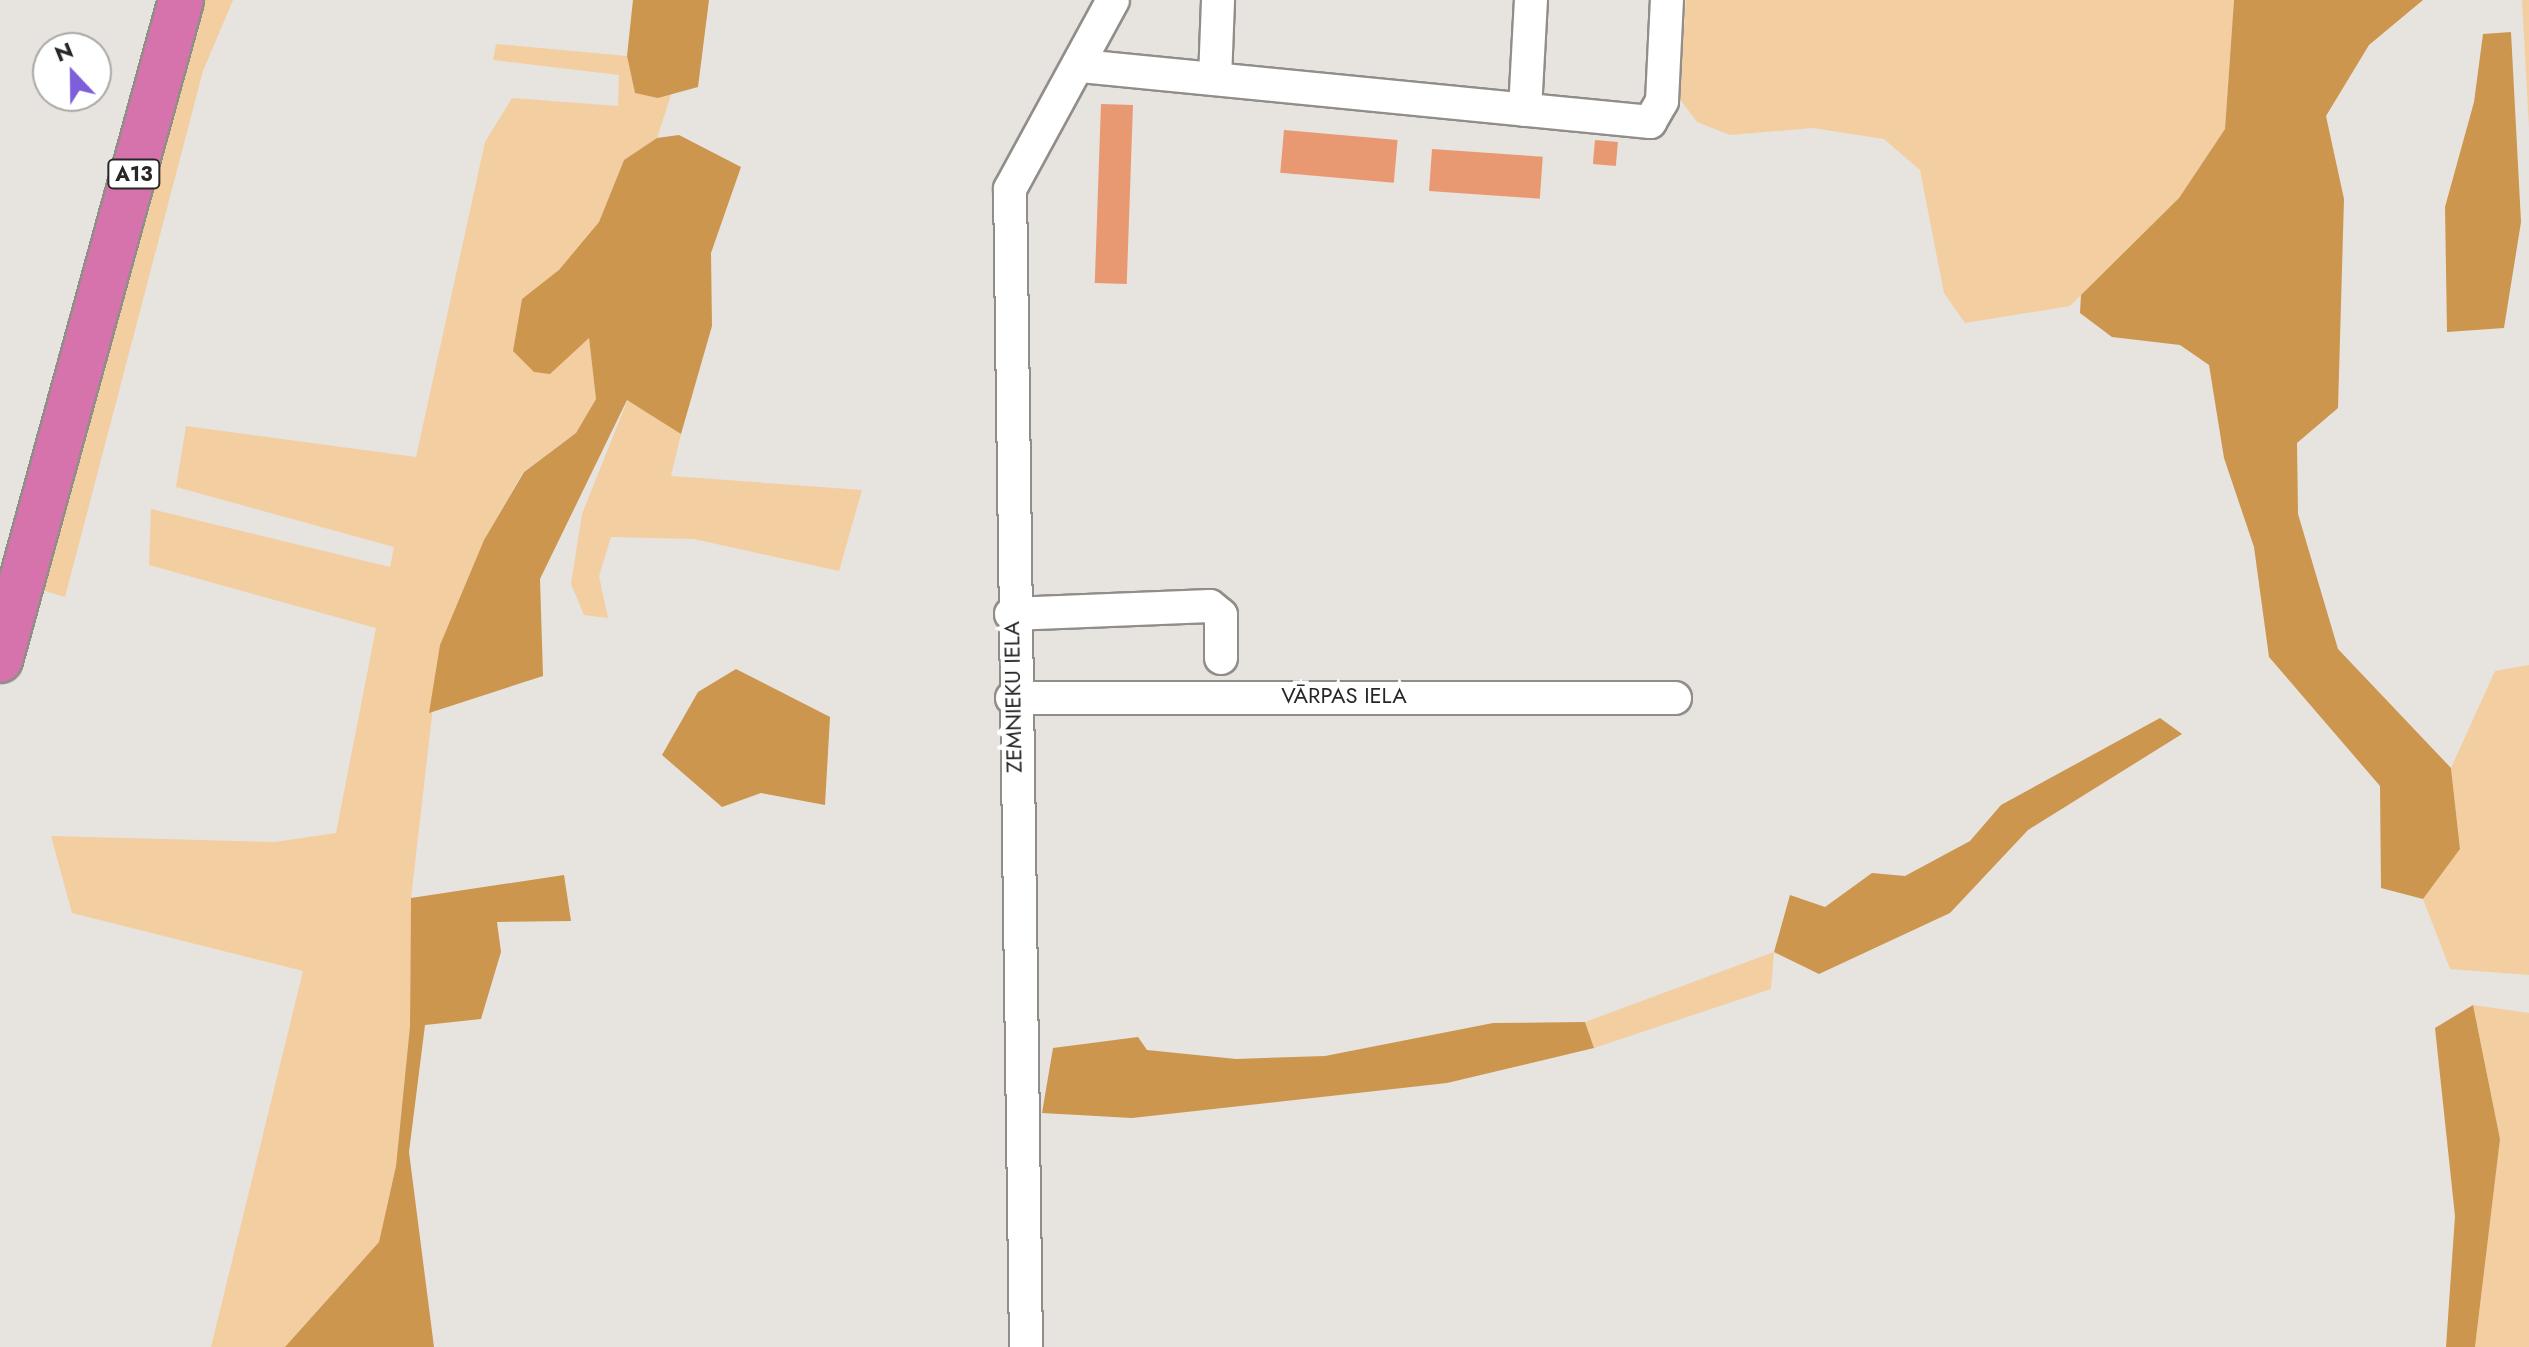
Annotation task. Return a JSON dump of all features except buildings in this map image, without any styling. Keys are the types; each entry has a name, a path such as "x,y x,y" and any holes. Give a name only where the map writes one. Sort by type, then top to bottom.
{"highway":[{"name":"A13","path":"0,660 181,0"}],"street":[{"name":"ZEMNIEKU IELA","path":"1026,1347 1012,698 1010,189 1081,66 1113,0"},
{"path":"1215,79 1218,0"},
{"path":"1525,110 1531,0"},
{"path":"1081,66 1650,122 1662,101 1667,0"},
{"path":"1011,614 1210,606 1221,615 1221,658"},
{"name":"VĀRPAS IELA","path":"1012,698 1675,698"}],"shaded area":[{"path":"194,0 233,0 203,71 65,597 42,590 52,526"},
{"path":"633,0 709,0 698,87 658,98 635,93 627,56"},
{"path":"1686,0 2234,0 2225,129 2179,198 2070,306 1965,323 1944,293 1920,170 1884,139 1813,128 1730,135 1697,122 1679,98"},
{"path":"2234,0 2423,0 2369,45 2326,116 2344,199 2338,408 2297,443 2298,514 2338,649 2451,768 2460,849 2423,899 2381,888 2380,786 2269,657 2254,547 2224,458 2209,365 2180,345 2112,337 2080,313 2081,295 2179,198 2225,129"},
{"path":"2522,0 2529,0 2529,128"},
{"path":"2511,32 2521,222 2504,328 2447,332 2445,207 2474,102 2483,34"},
{"path":"496,44 627,56 635,93 671,95 657,138 624,160 599,222 559,271 522,299 589,337 596,399 576,433 523,472 484,540 440,646 411,898 410,1026 396,1166 379,1242 285,1347 211,1347 303,971 72,913 51,836 275,842 336,833 376,628 149,565 151,509 390,567 394,547 176,487 186,426 416,457 485,142 512,98 618,106 619,75 493,60"},
{"path":"679,135 741,167 711,253 712,326 681,434 627,400 540,579 543,676 429,713 440,645 484,540 524,472 576,433 596,399 589,338 550,374 534,372 513,351 522,299 559,270 599,222 624,160 657,138"},
{"path":"628,399 681,434 671,476 862,490 839,571 694,539 611,537 599,576 608,618 584,615 571,584 582,514"},
{"path":"2529,665 2529,975 2450,969 2423,899 2460,849 2451,768 2495,671"},
{"path":"736,669 830,717 825,805 761,793 722,807 662,755 698,692"},
{"path":"2160,718 2182,734 2028,830 1950,913 1819,974 1774,952 1790,895 1825,907 1872,873 1905,876 1970,841 2001,805"},
{"path":"564,875 571,921 497,922 501,952 481,1019 425,1025 409,1152 434,1347 285,1347 379,1242 396,1166 410,1026 411,898"},
{"path":"1774,952 1771,989 1594,1048 1585,1022"},
{"path":"2473,1005 2529,1013 2529,1347 2475,1347 2500,1139"},
{"path":"2473,1005 2500,1139 2475,1347 2446,1347 2455,1216 2435,1028"},
{"path":"1585,1022 1594,1048 1447,1083 1132,1118 1042,1113 1053,1048 1138,1037 1147,1050 1236,1059 1325,1056 1493,1023"}]}
